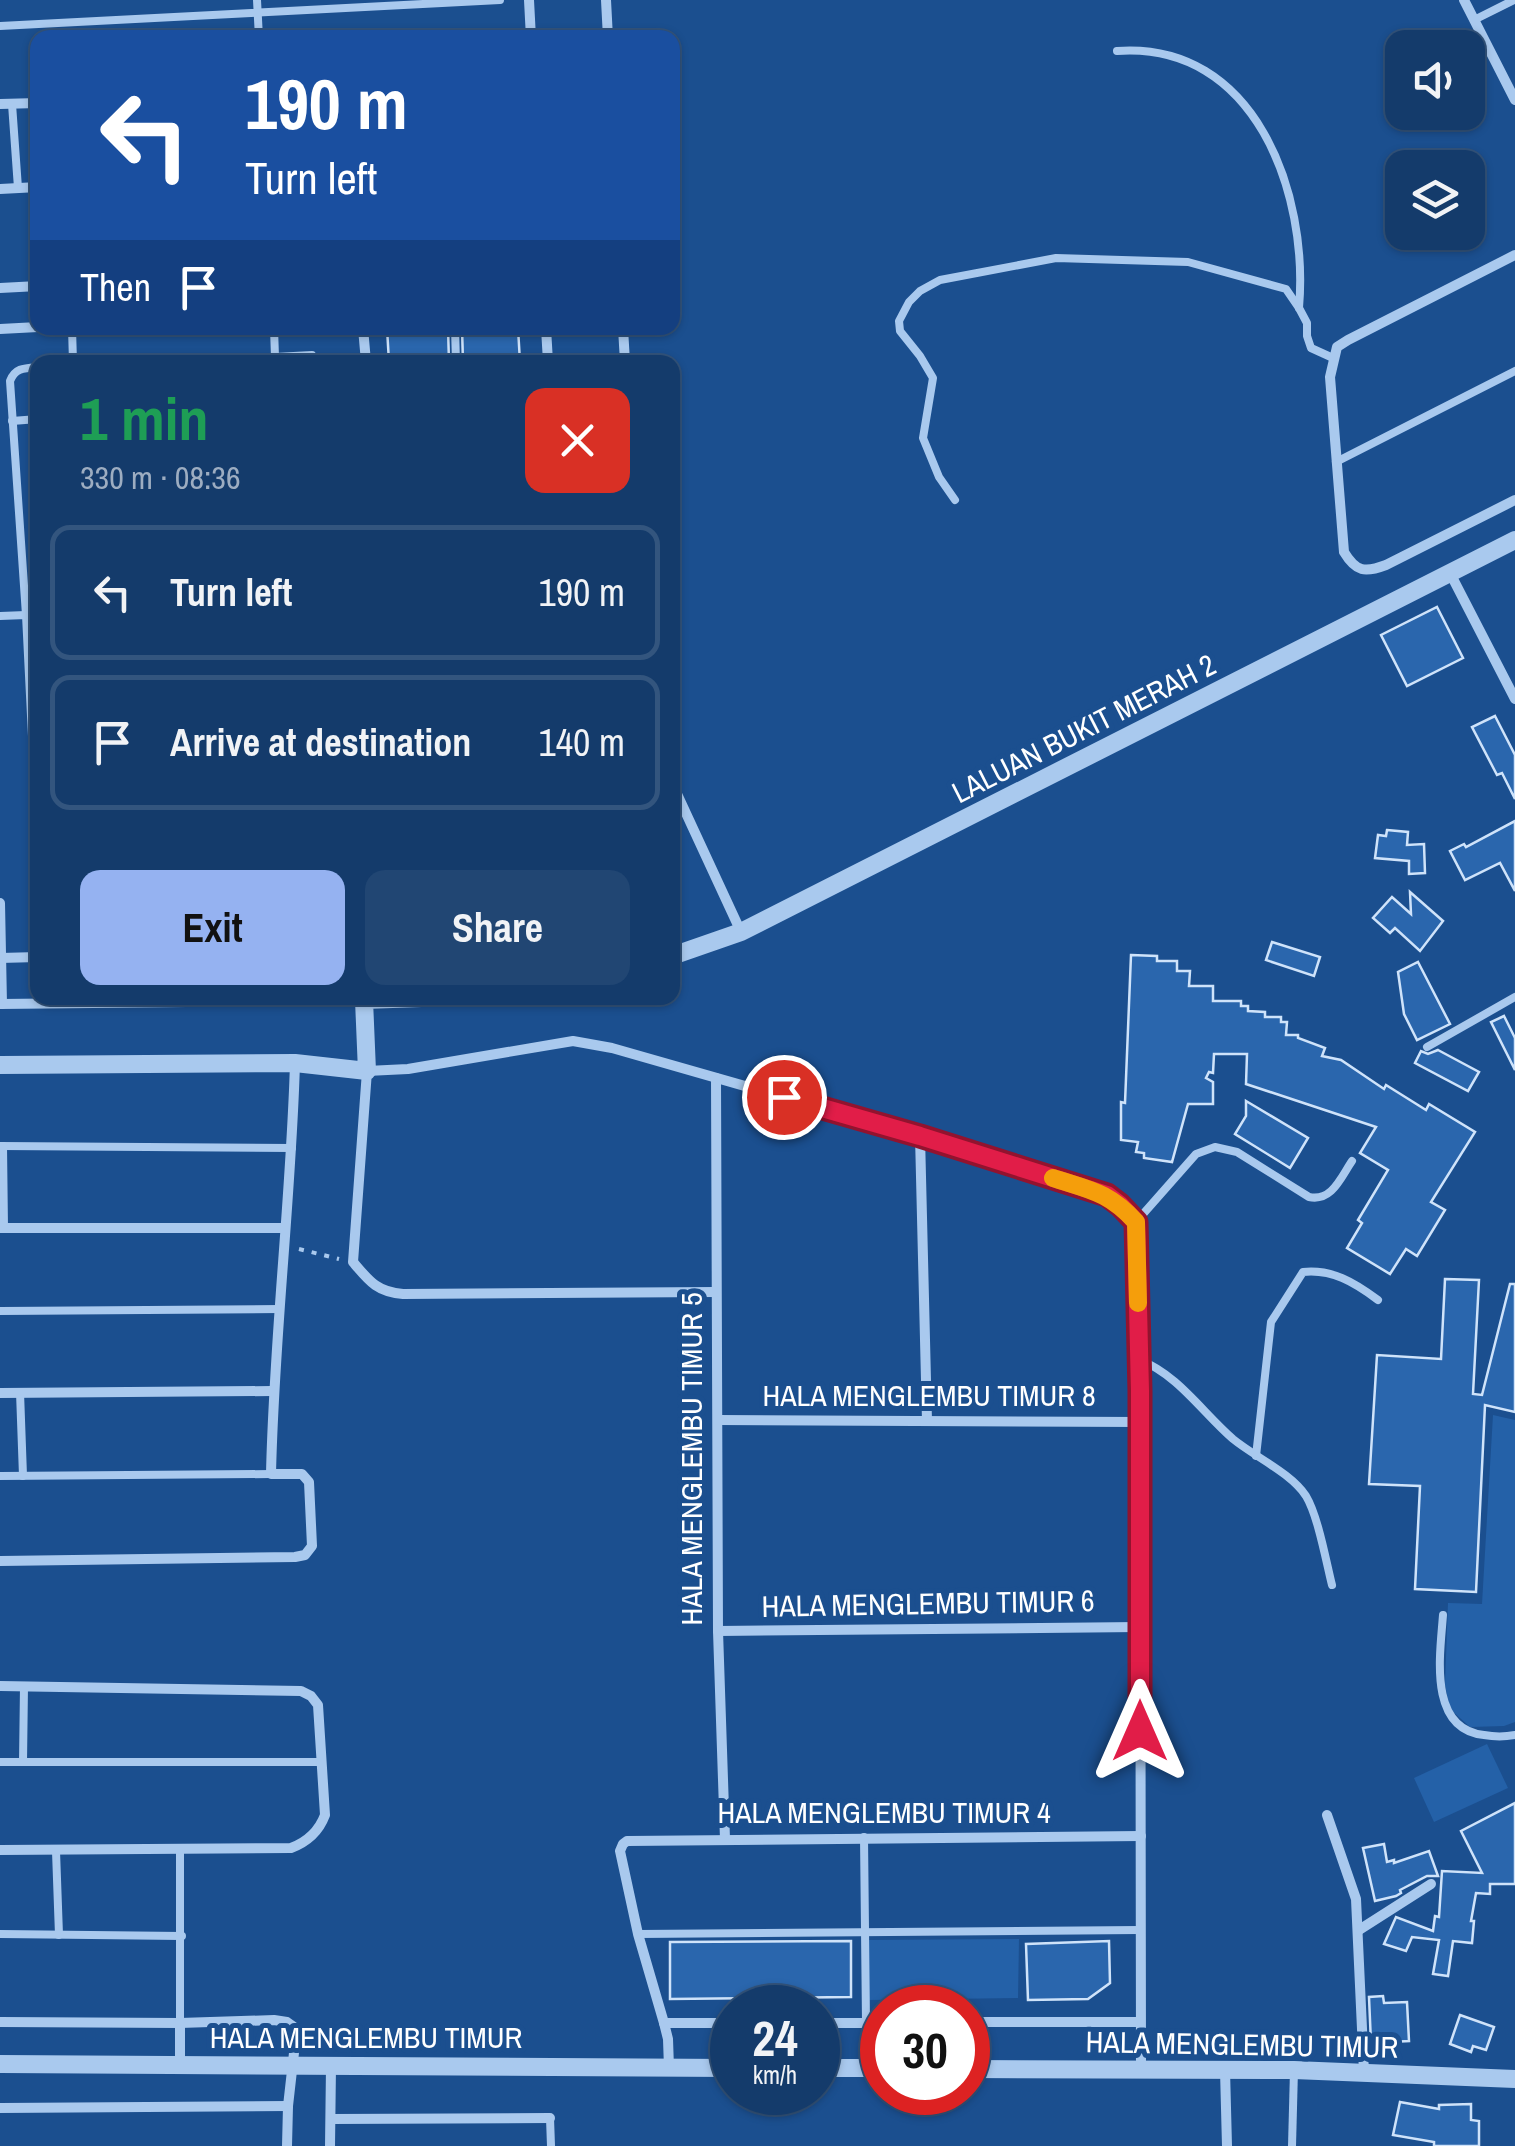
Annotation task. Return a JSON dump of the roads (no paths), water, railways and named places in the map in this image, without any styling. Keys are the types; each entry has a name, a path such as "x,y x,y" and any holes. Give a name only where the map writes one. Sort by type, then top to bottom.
{"street":[{"path":"529,0 531,30"},
{"path":"606,0 608,30"},
{"path":"1464,0 1514,96"},
{"path":"0,188 30,187"},
{"path":"1515,255 1337,347 1330,376 1344,552 1352,565 1374,570 1515,500"},
{"path":"0,288 30,286"},
{"path":"0,329 30,328"},
{"name":"LALUAN BUKIT MERAH 2","path":"680,953 741,932 1515,540"},
{"path":"1450,573 1515,699"},
{"path":"680,800 741,932"},
{"path":"0,903 1,1004 30,1004"},
{"path":"1,958 30,957"},
{"path":"364,1005 366,1070 353,1262 370,1282 387,1293 402,1294 716,1292"},
{"path":"0,1065 295,1063 366,1070 408,1069 573,1041 612,1048 920,1136 1107,1195 1120,1205 1136,1222 1140,1360 1141,2071"},
{"path":"0,1561 295,1557 305,1555 312,1546 310,1482 302,1474 270,1474 272,1390 295,1063"},
{"name":"HALA MENGLEMBU TIMUR 5","path":"716,1078 718,1631 725,1839"},
{"path":"920,1136 928,1421"},
{"path":"2,1228 284,1228"},
{"path":"0,1392 272,1390"},
{"name":"HALA MENGLEMBU TIMUR 8","path":"718,1420 1140,1422"},
{"name":"HALA MENGLEMBU TIMUR 6","path":"718,1631 1139,1627"},
{"path":"0,1686 301,1691 318,1705 325,1815 321,1825 291,1848 0,1850"},
{"path":"1327,1816 1356,1899 1364,2072"},
{"name":"HALA MENGLEMBU TIMUR 4","path":"638,1934 620,1851 627,1841 1141,1836"},
{"path":"1359,1930 1431,1884"},
{"path":"638,1934 668,2039 669,2068"},
{"path":"0,2022 287,2022 296,2035 287,2146"},
{"path":"990,2022 1140,2022"},
{"path":"180,2023 180,2064"},
{"path":"664,2023 710,2023"},
{"name":"HALA MENGLEMBU TIMUR","path":"0,2064 710,2068"},
{"path":"330,2146 331,2066"},
{"name":"HALA MENGLEMBU TIMUR","path":"990,2069 1294,2070 1515,2079"},
{"path":"1225,2070 1226,2146"},
{"path":"0,2108 288,2106"},
{"path":"331,2119 550,2118"}],"lane":[{"path":"257,0 259,30"},
{"path":"0,26 500,0"},
{"path":"1474,20 1514,0"},
{"path":"1117,51 1161,52 1211,75 1236,93 1261,128 1276,153 1290,198 1300,266 1299,308"},
{"path":"6,104 18,188"},
{"path":"955,500 938,477 923,438 932,378 900,330 899,322 909,302 940,280 1056,258 1188,262 1286,288 1306,323 1311,348 1333,358"},
{"path":"30,368 13,372 10,381 30,696"},
{"path":"1335,462 1515,371"},
{"path":"12,421 30,420"},
{"path":"0,616 26,615"},
{"path":"1428,1047 1515,997"},
{"path":"2,1228 1,1146 292,1148"},
{"path":"1136,1222 1196,1154 1215,1147 1237,1152 1309,1197 1319,1199 1330,1194 1352,1161"},
{"path":"1256,1456 1270,1322 1302,1272 1322,1270 1378,1300"},
{"path":"0,1311 280,1310"},
{"path":"1140,1360 1156,1366 1233,1438 1298,1485 1309,1502 1332,1585"},
{"path":"20,1392 23,1476"},
{"path":"0,1476 270,1474"},
{"path":"1443,1616 1439,1661 1448,1710 1464,1730 1478,1735 1515,1734"},
{"path":"23,1762 24,1686"},
{"path":"0,1762 321,1762"},
{"path":"864,1837 866,1985"},
{"path":"180,1849 180,2023"},
{"path":"56,1850 58,1935"},
{"path":"638,1934 1140,1930"},
{"path":"0,1934 182,1936"},
{"path":"1292,2146 1294,2070"},
{"path":"550,2118 551,2146"}]}
